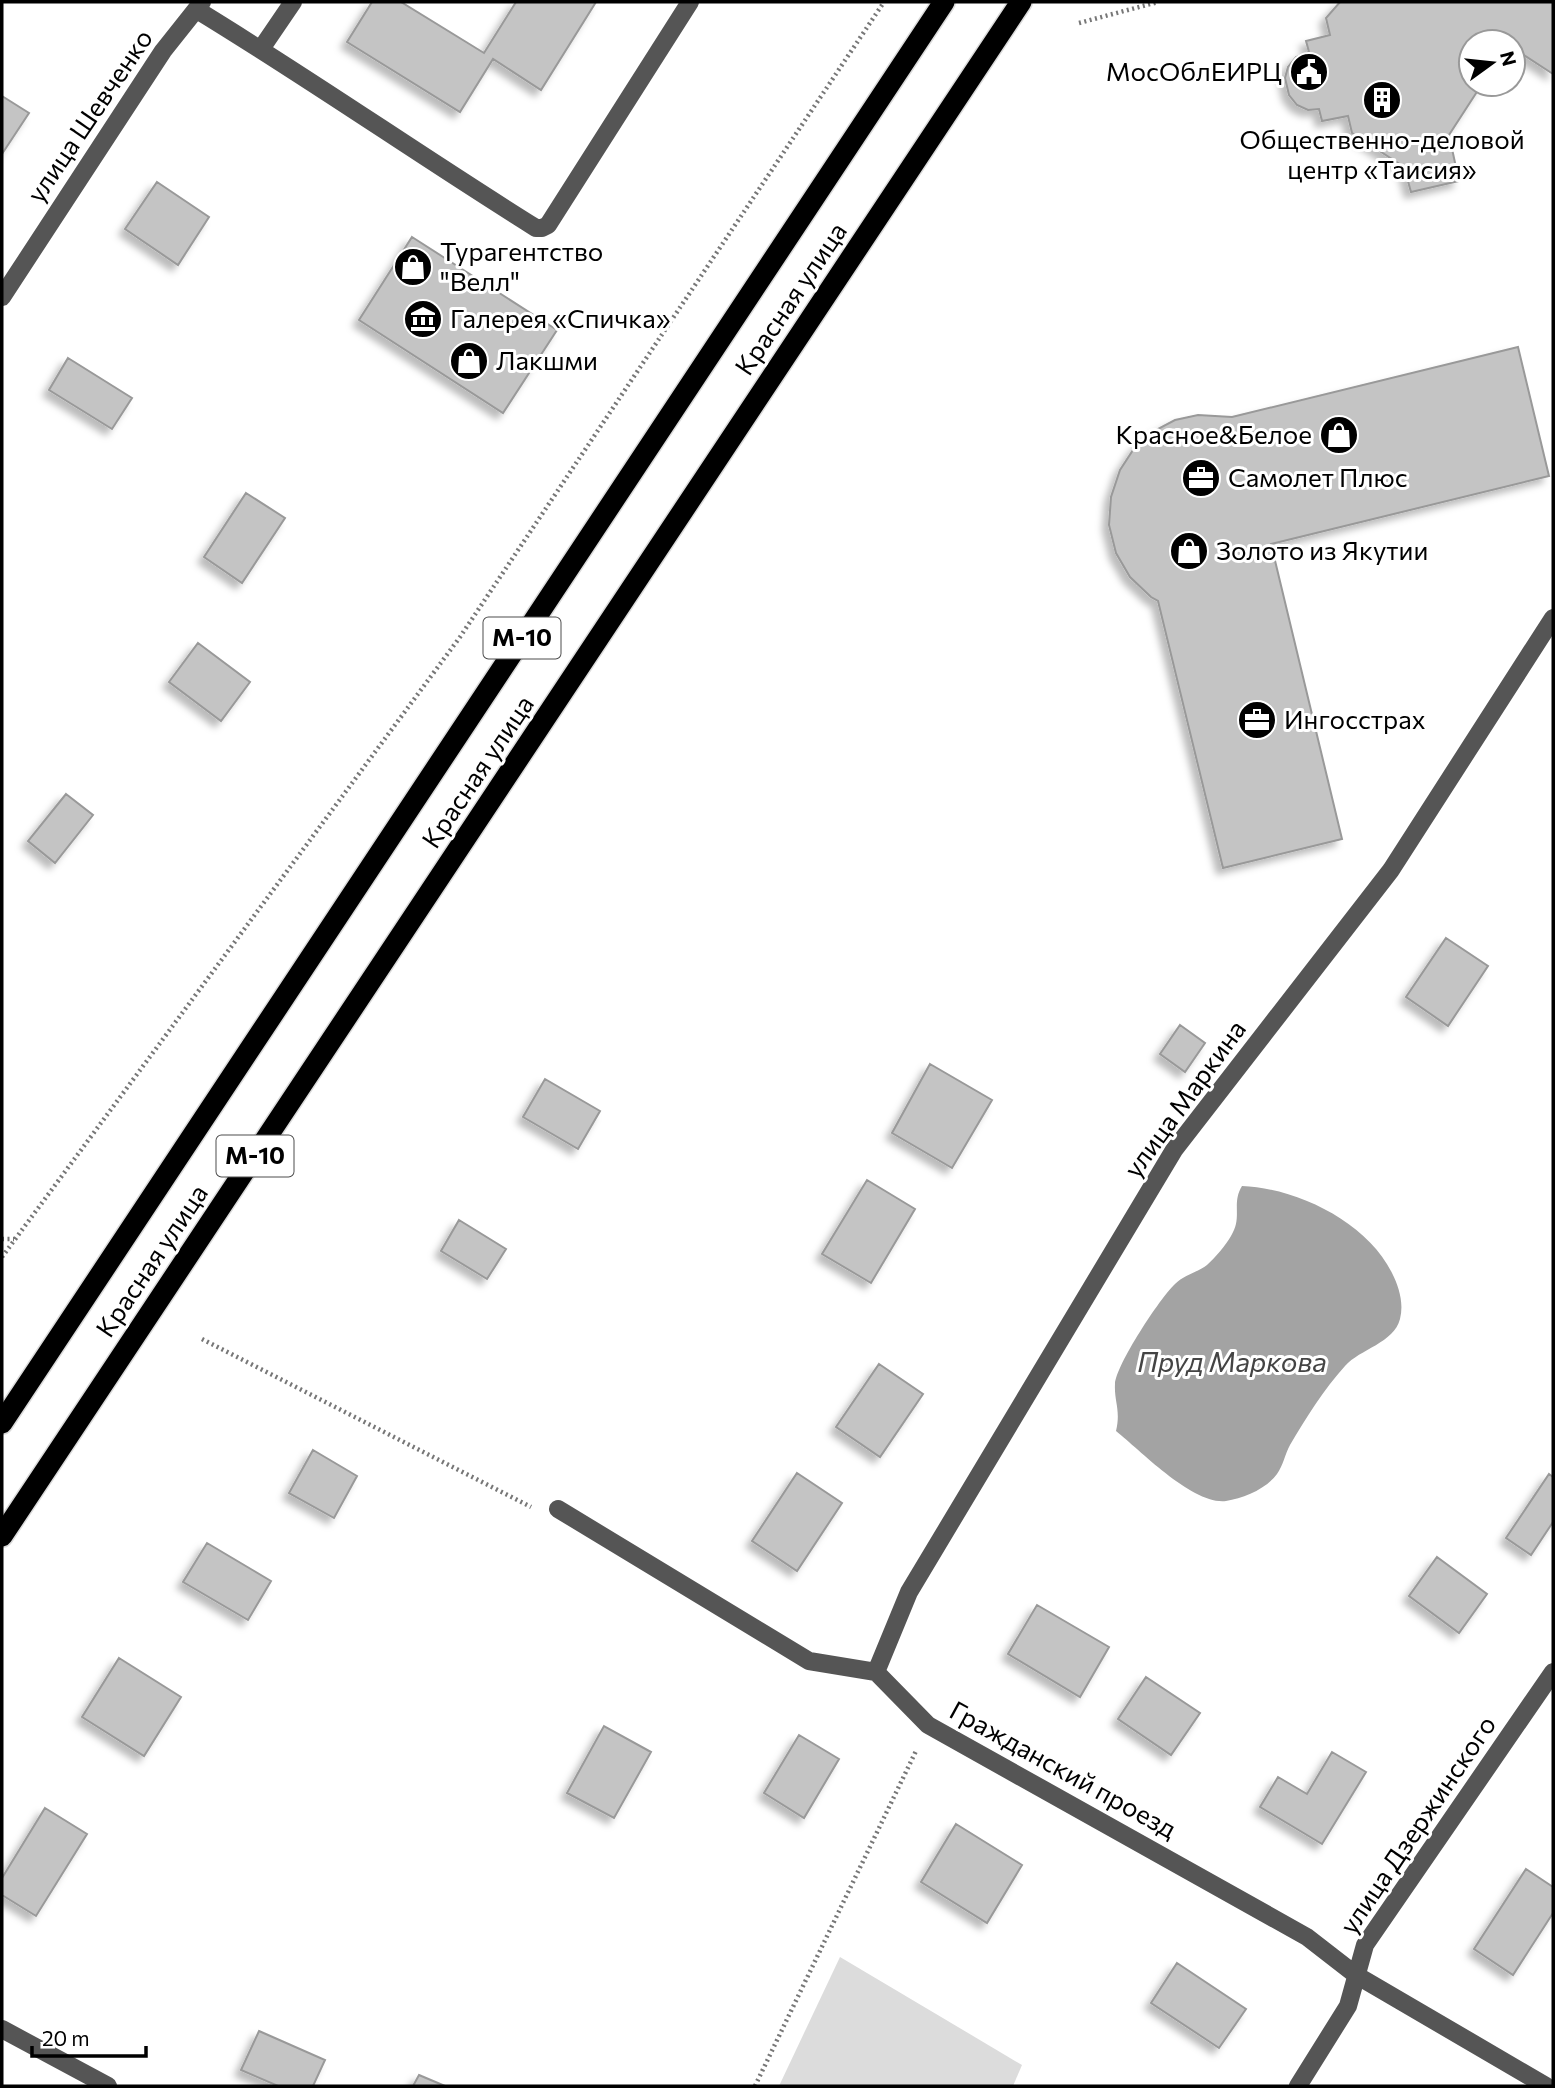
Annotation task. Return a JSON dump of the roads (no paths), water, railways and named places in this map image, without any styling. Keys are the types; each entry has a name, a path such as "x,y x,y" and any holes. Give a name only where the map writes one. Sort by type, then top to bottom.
{"highway":[{"name":"Красная улица","path":"2,1423 944,2"},
{"name":"Красная улица","path":"2,1536 1021,2"}],"street":[{"path":"261,49 292,2"},
{"path":"200,6 456,178 536,228 542,228 548,225 690,2"},
{"name":"улица Шевченко","path":"2,298 163,51 200,6"},
{"name":"улица Маркина","path":"876,1672 909,1591 1174,1150 1391,870 1553,618"},
{"path":"558,1509 809,1661 876,1672"},
{"name":"Гражданский проезд","path":"876,1672 928,1725 1307,1937 1356,1975 1546,2086"},
{"name":"улица Дзержинского","path":"1298,2086 1348,2006 1365,1945 1553,1672"},
{"path":"2,2029 108,2086"}],"water":[{"name":"Пруд Маркова","path":"1242,1186 1285,1193 1328,1211 1348,1224 1366,1238 1381,1255 1397,1284 1401,1307 1400,1319 1391,1334 1351,1360 1330,1384 1296,1435 1279,1471 1272,1479 1254,1492 1226,1501 1198,1495 1183,1486 1116,1431 1118,1417 1115,1384 1130,1348 1168,1292 1179,1281 1207,1265 1229,1240 1236,1223 1237,1199"}],"place":[{"name":"МосОблЕИРЦ","path":"1309,72"},
{"name":"Общественно-деловой центр «Таисия»","path":"1382,100"},
{"name":"Турагентство \"Велл\"","path":"413,267"},
{"name":"Галерея «Спичка»","path":"423,319"},
{"name":"Лакшми","path":"469,361"},
{"name":"Красное&Белое","path":"1339,435"},
{"name":"Самолет Плюс","path":"1201,478"},
{"name":"Золото из Якутии","path":"1189,551"},
{"name":"Ингосстрах","path":"1257,720"}]}
